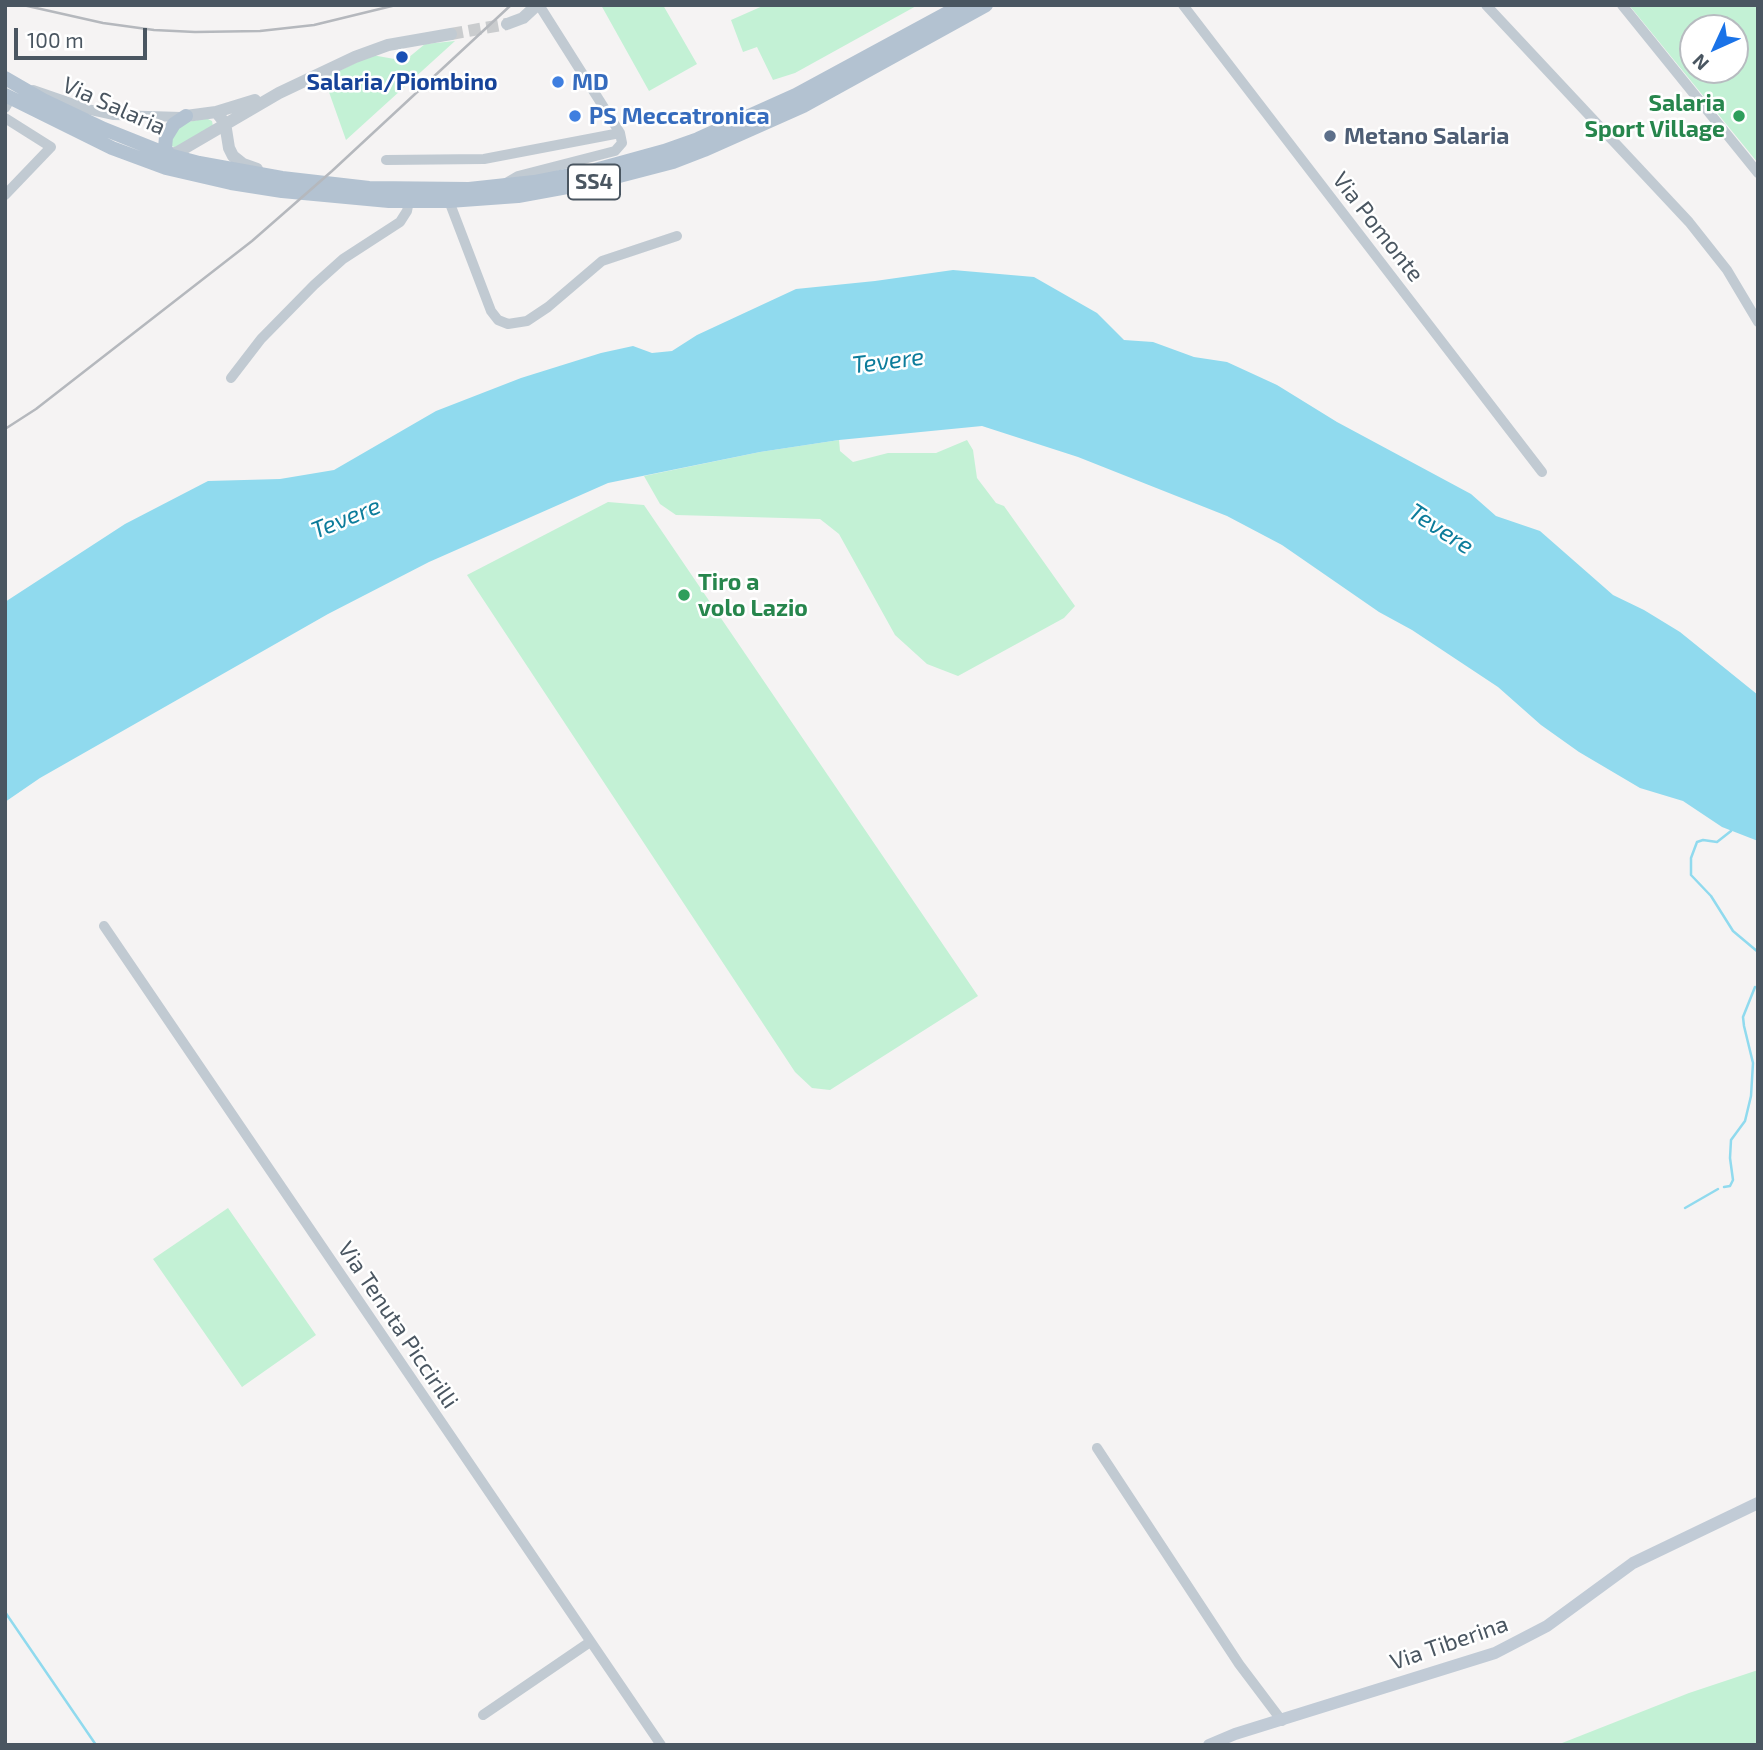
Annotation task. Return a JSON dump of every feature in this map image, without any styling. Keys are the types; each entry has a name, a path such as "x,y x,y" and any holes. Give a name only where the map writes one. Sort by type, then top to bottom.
{"main road":[{"name":"SS4","path":"167,161 282,178 393,190 469,189 595,170 698,139 779,104 962,5"},
{"name":"SS4","path":"167,161 231,183 282,191 409,201 517,196 558,190 643,170 694,154 803,106 986,5"},
{"name":"Via Salaria","path":"9,93 104,129 167,161"},
{"path":"167,161 166,137 174,124 186,116"},
{"name":"Via Tiberina","path":"1209,1745 1495,1653 1547,1626 1633,1563 1758,1503"}],"street":[{"path":"503,185 517,176 615,151 621,146 620,133 538,5 523,18 507,24"},
{"name":"Via Pomonte","path":"1183,5 1542,472"},
{"path":"1486,5 1689,222 1727,270 1758,322"},
{"path":"1622,5 1758,173"},
{"path":"167,161 225,123 279,93 372,50 451,34"},
{"path":"9,93 114,115 186,116 216,112 279,93"},
{"path":"216,112 225,123 229,148 235,159 246,166 282,178"},
{"path":"5,118 51,147 5,195"},
{"path":"386,160 484,159 620,133"},
{"path":"231,379 261,339 314,285 349,255 397,225 405,215 409,201"},
{"path":"449,201 491,312 498,320 508,324 527,321 548,307 602,261 677,236"},
{"name":"Via Tenuta Piccirilli","path":"104,926 661,1745"},
{"path":"1097,1448 1238,1664 1282,1721"},
{"path":"483,1715 590,1642"}],"green space":[{"path":"601,5 663,5 697,64 649,91"},
{"path":"765,5 918,5 795,73 773,80 757,47 743,52 731,20"},
{"name":"Salaria Sport Village","path":"1629,5 1758,5 1758,163 1694,84 1749,84 1749,14 1679,14 1679,66"},
{"path":"455,41 346,140 324,78 372,55 400,60 408,58 425,44"},
{"path":"206,118 212,121 213,126 176,148 170,145 170,138 184,123"},
{"path":"839,440 840,451 853,462 888,453 936,453 967,440 973,450 977,478 996,503 1004,506 1075,606 1064,618 958,676 927,664 895,635 839,534 820,519 676,515 660,504 644,476 760,452"},
{"path":"608,502 644,505 978,996 830,1090 812,1088 795,1072 467,575"},
{"path":"228,1208 316,1335 242,1387 153,1259"},
{"path":"1758,1670 1758,1745 1557,1745 1689,1693"}],"water":[{"name":"Tevere","path":"953,270 1034,277 1097,313 1124,340 1153,342 1194,357 1227,362 1277,385 1337,422 1471,494 1496,516 1540,531 1613,595 1680,632 1758,695 1758,841 1722,827 1683,801 1640,788 1579,752 1541,725 1498,687 1412,630 1379,612 1282,545 1227,516 1078,457 982,426 839,440 760,452 608,483 429,562 328,614 40,778 5,802 5,602 125,524 208,481 280,479 334,470 436,411 521,378 601,353 633,346 652,353 672,351 697,335 796,289"}],"waterway":[{"path":"1731,831 1717,842 1697,842 1691,858 1691,875 1711,896 1733,931 1758,952"},
{"path":"1724,1187 1730,1186 1733,1180 1731,1140 1745,1121 1751,1096 1753,1063 1743,1017 1755,987"},
{"path":"1685,1208 1718,1189"},
{"path":"5,1612 96,1745"}],"tunnel":[{"path":"451,34 507,24"}],"railway":[{"path":"23,5 103,23 195,32 260,31 314,25 396,5"},
{"path":"5,429 36,409 252,241 332,171 511,5"}],"place":[{"name":"Salaria/Piombino","path":"402,57"},
{"name":"MD","path":"558,82"},
{"name":"PS Meccatronica","path":"575,116"},
{"name":"Salaria Sport Village","path":"1739,116"},
{"name":"Metano Salaria","path":"1330,136"},
{"name":"Tiro a volo Lazio","path":"684,595"}]}
